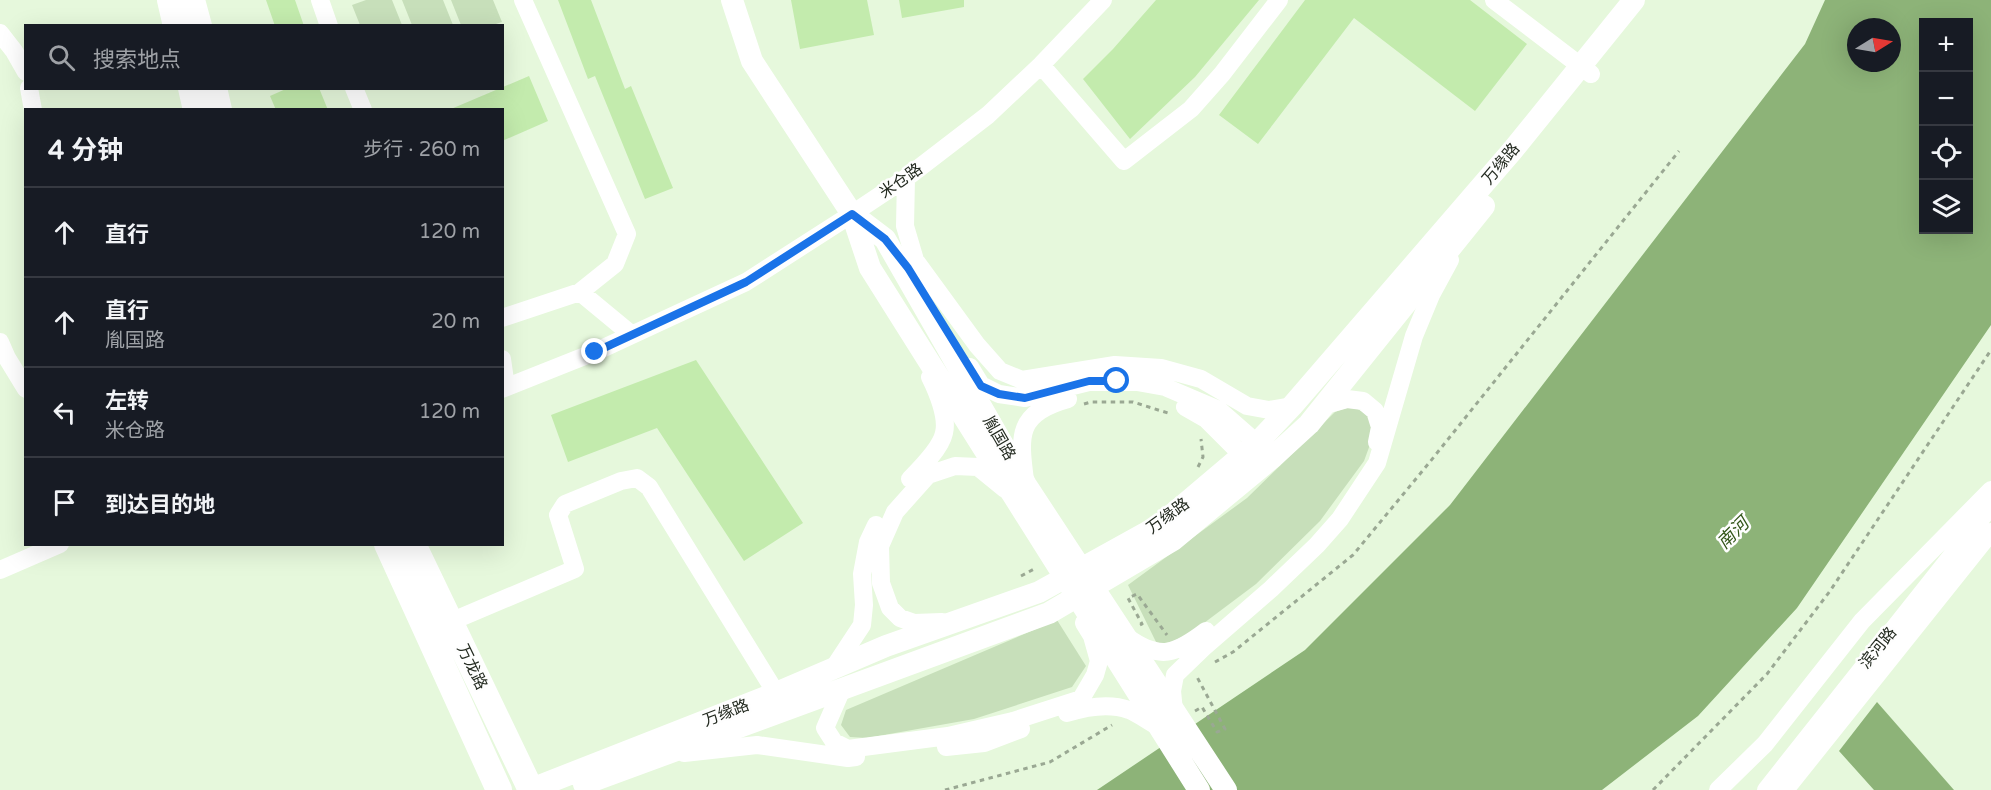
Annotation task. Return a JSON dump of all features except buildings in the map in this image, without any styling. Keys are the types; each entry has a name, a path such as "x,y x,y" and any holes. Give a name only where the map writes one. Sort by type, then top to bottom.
{"highway":[{"path":"170,0 176,24"},
{"path":"192,0 198,24"},
{"path":"191,90 196,108"},
{"path":"214,90 219,108"},
{"name":"万龙路","path":"388,546 499,790"},
{"name":"万龙路","path":"414,546 530,790"}],"main road":[{"name":"胤国路","path":"732,0 752,61 852,214 870,268 1019,489"},
{"name":"万缘路","path":"569,790 666,755 837,679 886,646 1039,592 1160,525 1258,456 1309,424 1473,220 1586,70 1634,0"},
{"name":"万缘路","path":"530,790 776,693 837,679 1049,613 1173,540 1258,456 1292,406 1512,151 1652,0"},
{"name":"胤国路","path":"852,214 885,239 1019,489"},
{"path":"1019,489 1123,634 1199,790"},
{"path":"1019,489 1166,719 1226,790"}],"street":[{"path":"320,0 327,24"},
{"path":"504,317 580,292 615,264 627,234 523,0"},
{"name":"米仓路","path":"504,388 632,335 746,282 852,214 906,178 988,115 1041,65 1103,0"},
{"path":"1041,65 1124,161 1191,109 1222,74 1279,0"},
{"path":"1494,0 1586,70"},
{"path":"0,33 24,68"},
{"path":"29,90 33,108"},
{"path":"355,90 362,108"},
{"path":"906,178 905,226 915,260 977,345 1000,371 1022,380 1115,365 1161,368 1201,379 1247,406 1269,410 1292,406"},
{"path":"1123,634 1143,648 1162,653 1186,646 1264,587 1340,519 1377,463 1414,336 1431,295 1473,220"},
{"path":"885,239 908,268 981,386 999,394 1025,398 1089,381 1137,382 1165,387 1220,410 1258,456"},
{"path":"848,754 834,742 825,728 837,679 862,625 864,605 861,574 868,542 886,506 930,458 944,433 943,410 938,391 870,268"},
{"path":"580,292 632,335"},
{"path":"0,342 24,386"},
{"path":"848,754 948,736 1013,721 1080,699 1095,675 1099,661 1092,636 1019,489 1021,444 1027,422 1047,404 1094,392 1139,393 1168,399 1206,418 1258,456"},
{"path":"666,755 757,745 848,754 984,742 1083,708 1107,707 1166,719 1175,675 1271,589 1314,541 1375,453 1380,427 1375,411 1363,401 1347,399 1324,405"},
{"path":"955,622 914,623 900,618 890,608 881,583 880,546 895,512 928,475 955,466 978,468 1019,489"},
{"path":"450,622 575,569 558,515 565,504 621,481 637,478 649,487 776,693"},
{"path":"1718,790 1765,744 1862,621 1991,490"},
{"name":"滨河路","path":"1875,666 1991,506"},
{"name":"滨河路","path":"1785,790 1817,739 1875,666 1991,532"},
{"path":"0,570 55,546"},
{"name":"滨河路","path":"1766,790 1817,739"}],"path":[{"path":"1653,790 1767,674 1830,591 1991,350"},
{"path":"1080,405 1091,402 1133,402 1177,417"},
{"path":"1195,472 1203,457 1201,439 1197,434"},
{"path":"1013,580 1045,564"}],"shaded area":[{"path":"366,0 392,0 402,24 360,24 352,5"},
{"path":"402,0 443,0 453,24 412,24"},
{"path":"451,0 493,0 502,22 496,24 461,24"},
{"path":"1352,406 1367,414 1375,431 1364,461 1320,521 1256,584 1192,632 1172,642 1157,644 1128,585 1247,498 1335,412"},
{"path":"1057,620 1086,666 1072,687 974,719 867,738 850,737 841,725 846,710"}],"water":[{"name":"南河","path":"1825,0 1991,0 1991,325 1797,608 1698,716 1602,790 1097,790 1305,650 1450,505 1805,44"},
{"path":"1877,702 1954,790 1874,790 1839,751"}],"route":[{"path":"595,352 746,282 852,214 885,239 908,268 981,386 999,394 1025,398 1089,381 1117,381"}]}
